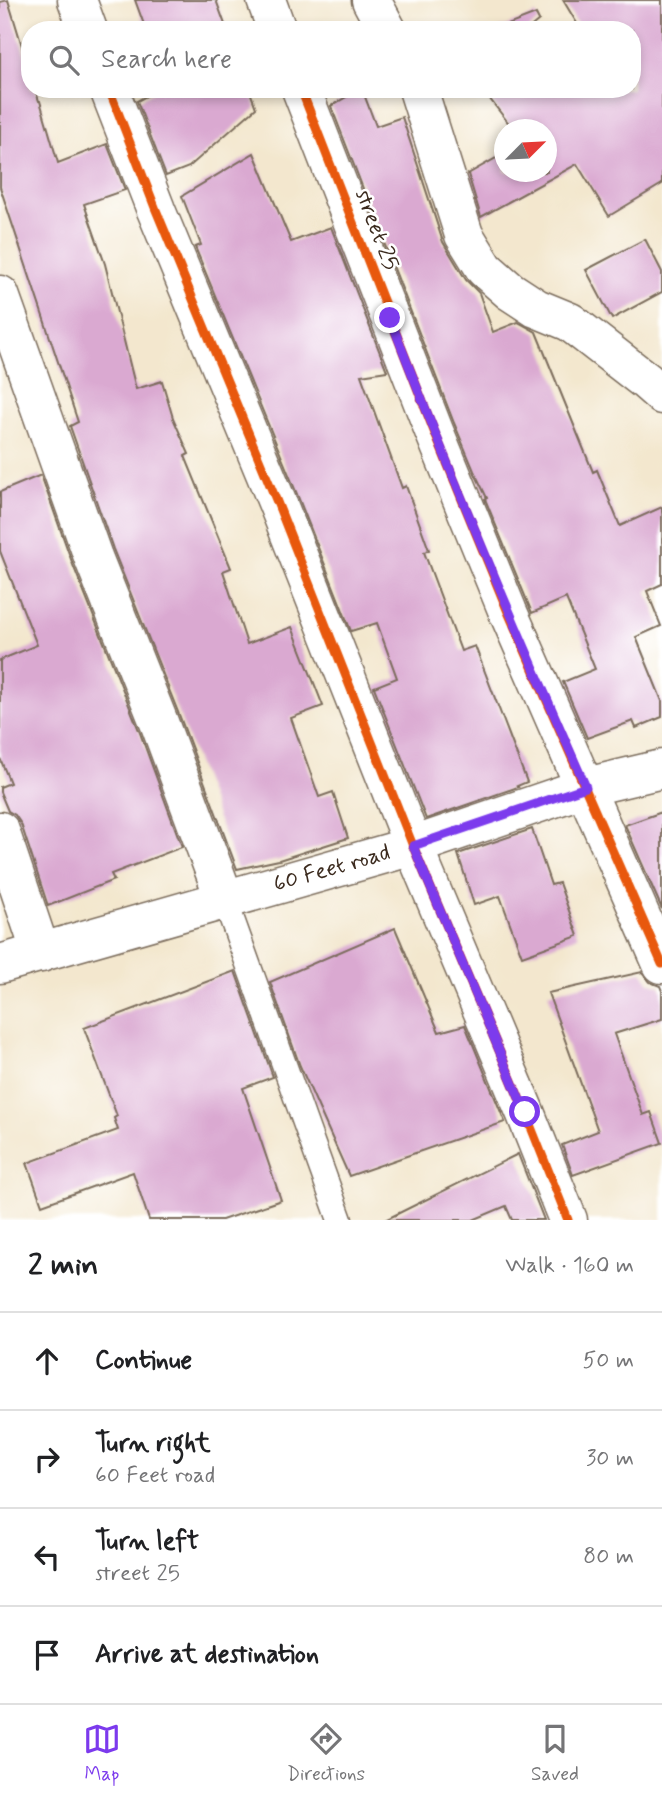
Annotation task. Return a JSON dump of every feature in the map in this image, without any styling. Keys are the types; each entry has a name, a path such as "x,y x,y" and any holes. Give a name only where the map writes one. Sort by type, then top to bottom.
{"street":[{"path":"77,0 85,21"},
{"path":"266,0 274,21"},
{"path":"371,0 382,21"},
{"path":"112,98 413,846 568,1220"},
{"name":"street 25","path":"304,98 434,431 508,612 662,964"},
{"path":"421,98 464,235 485,269 536,308 570,322 662,395"},
{"path":"0,295 93,556 225,900"},
{"name":"60 Feet road","path":"0,964 413,846 586,787 662,769"},
{"path":"0,831 41,953"}],"lane":[{"path":"225,900 340,1220"}],"building":[{"path":"8,0 21,43 21,98 38,98 40,101 58,163 107,144 125,190 84,204 105,264 136,389 162,381 173,418 189,454 185,456 231,568 223,571 247,644 292,627 323,706 291,718 319,797 333,792 348,838 279,860 237,869 113,549 70,426 78,422 0,187 0,2"},
{"path":"135,0 216,0 224,21 143,21"},
{"path":"563,0 662,0 662,184 609,216 577,164 557,175 557,119 505,119 489,98 641,98 641,21 576,21"},
{"path":"536,14 539,20 538,21 518,21"},
{"path":"142,98 252,98 256,108 189,167 166,176 137,101"},
{"path":"345,98 365,98 376,126 402,117 443,242 466,280 479,293 493,332 518,322 536,332 593,472 597,470 620,526 662,507 662,584 647,591 661,626 636,637 662,701 662,717 636,728 633,721 587,738 563,682 595,669 566,598 532,613 454,423 331,106"},
{"path":"254,153 291,242 331,227 387,371 361,375 402,488 406,486 429,550 424,552 461,651 475,646 527,782 426,819 374,687 397,678 377,623 351,631 195,247 201,245 182,196"},
{"path":"494,159 494,182 544,182 481,217 468,174"},
{"path":"645,239 662,272 662,292 612,319 586,270"},
{"path":"41,475 182,847 111,874 114,880 48,906 21,824 15,815 8,811 0,792 0,787 10,783 0,758 0,660 37,645 0,551 0,492"},
{"path":"662,812 662,909 625,825"},
{"path":"532,829 551,885 559,883 578,936 522,956 500,896 474,905 458,854"},
{"path":"395,928 439,1032 465,1025 505,1122 349,1176 300,1066 270,982"},
{"path":"235,971 273,1077 243,1088 281,1200 222,1220 149,1220 133,1172 42,1205 27,1163 118,1130 114,1118 117,1116 84,1028"},
{"path":"642,972 650,982 660,986 662,1019 614,1034 643,1115 651,1112 662,1143 573,1175 562,1145 598,1131 548,993"},
{"path":"518,1154 544,1220 512,1220 506,1206 473,1220 385,1220"}],"cycle path":[{"path":"112,98 413,846 568,1220"},
{"path":"304,98 434,431 508,612 662,964"}],"route":[{"path":"390,318 508,612 586,787 413,846 525,1112"}]}
